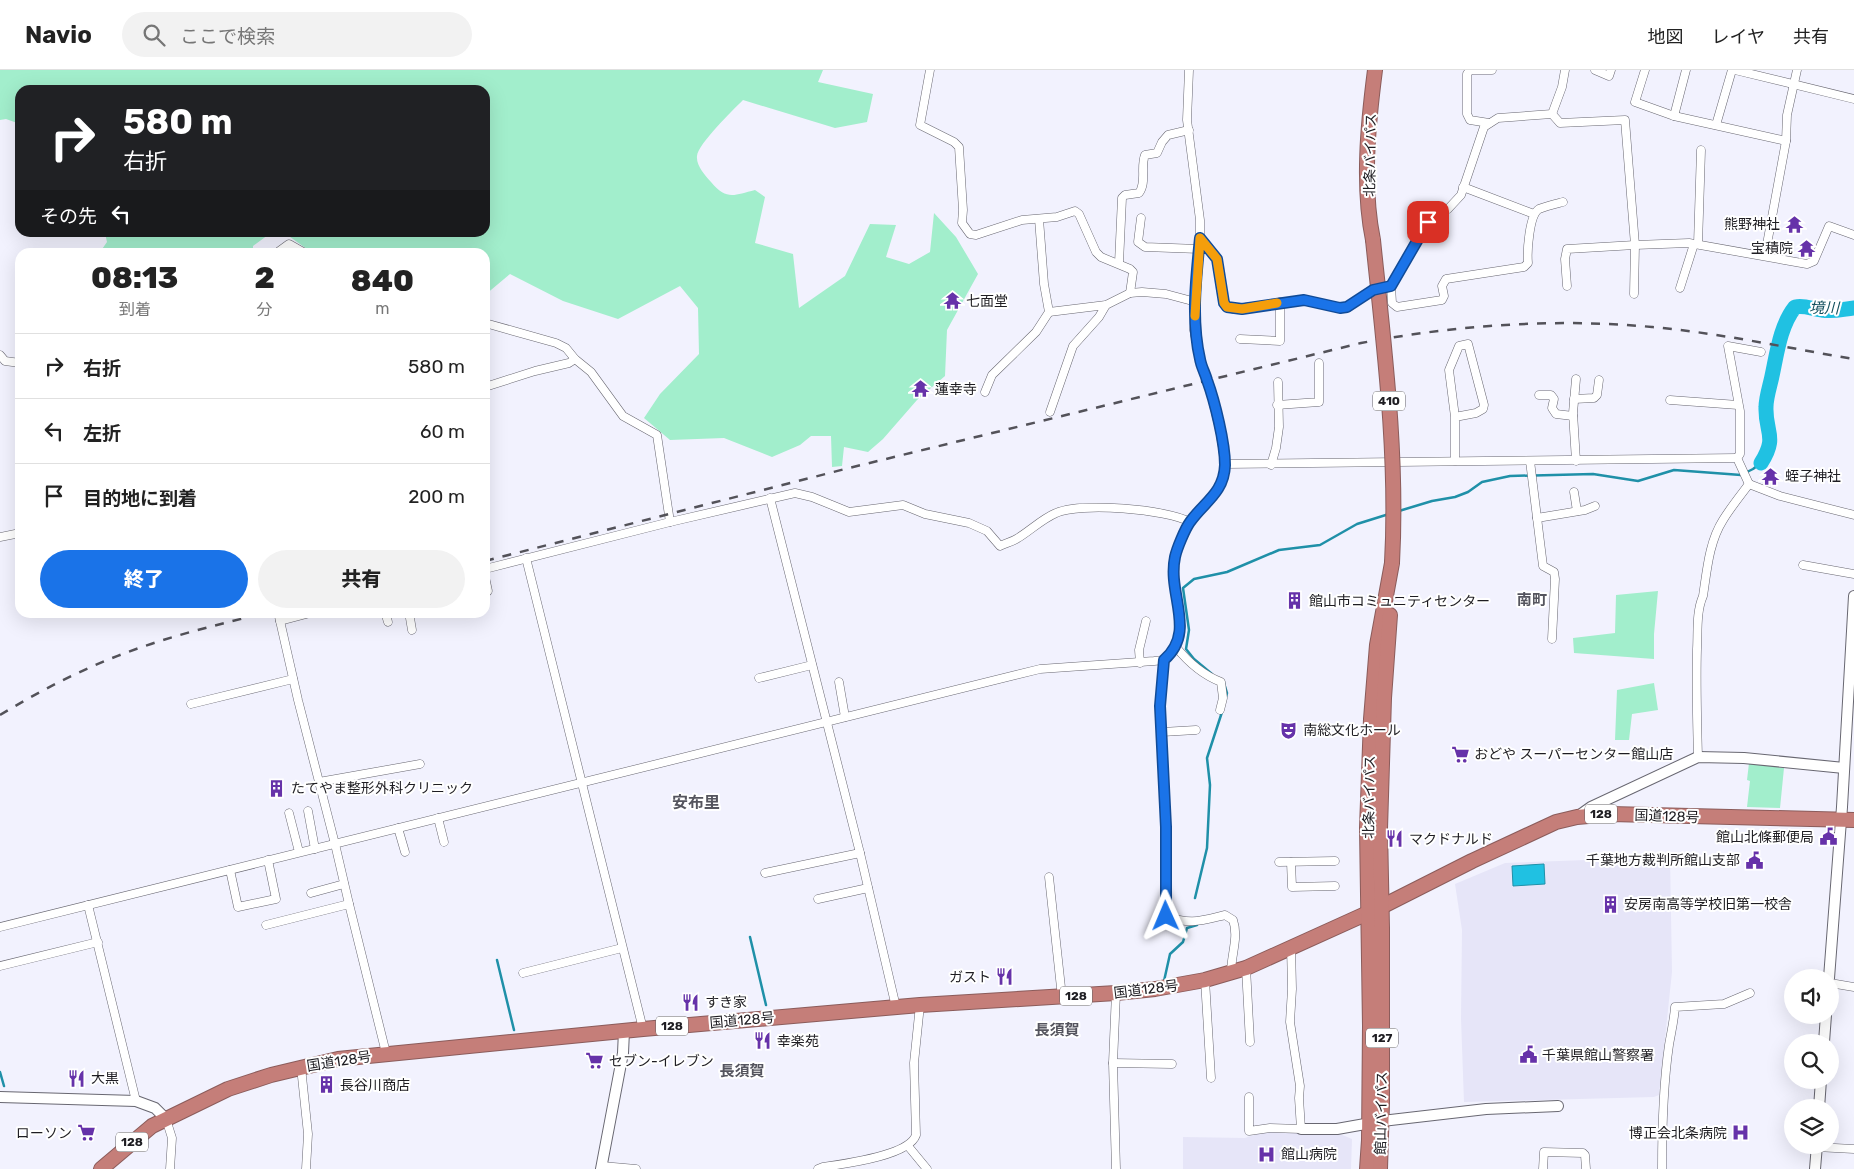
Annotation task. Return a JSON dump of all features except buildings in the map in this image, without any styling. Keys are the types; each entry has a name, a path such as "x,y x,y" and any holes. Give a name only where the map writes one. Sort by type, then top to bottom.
{"highway":[{"name":"北条バイパス","path":"1373,240 1370,226 1368,152 1375,70"},
{"name":"北条バイパス","path":"1381,70 1373,150 1373,240 1392,453 1394,533 1381,775 1381,907"},
{"name":"北条バイパス","path":"1368,913 1367,828 1374,673 1377,645 1392,563"},
{"name":"国道128号","path":"1381,907 1538,830 1556,822 1577,817 1611,814 1847,820"},
{"name":"128","path":"1368,913 1381,907"},
{"name":"館山バイパス","path":"1367,1169 1375,1122 1381,907"},
{"name":"国道128号","path":"101,1169 152,1126 228,1089 271,1074 338,1059 643,1029 896,1007 1155,990 1205,980 1246,968 1291,946 1368,913"},
{"name":"館山バイパス","path":"1368,913 1370,1026 1375,1122 1380,1169"}],"street":[{"path":"930,70 920,126 954,142 959,147 963,210 962,223 970,234 976,235 1022,220 1057,217 1075,211 1080,214 1096,252 1101,257 1130,269 1132,272 1130,292"},
{"path":"1189,70 1187,120 1200,238 1194,330 1200,360 1208,381 1218,423 1225,464 1222,482 1214,495 1190,522 1175,555 1173,576 1181,626 1176,647 1164,660 1160,706 1166,827 1166,916 1182,922 1203,921 1225,915 1233,920 1236,930 1231,959 1231,973"},
{"path":"1489,123 1470,120 1467,114 1467,74 1470,70 1492,70"},
{"path":"1552,114 1562,87 1564,70"},
{"path":"1595,70 1608,76 1610,70"},
{"path":"1645,70 1635,102 1674,116 1786,142"},
{"path":"1674,116 1686,70"},
{"path":"1716,125 1733,70 1794,83 1854,99"},
{"path":"1764,255 1786,142 1787,115 1797,70"},
{"path":"1552,114 1498,118 1484,126 1461,195 1448,209 1428,222 1391,286 1392,304 1398,307 1442,300 1444,296 1442,286 1446,279 1524,267 1528,263 1527,251 1534,214 1539,209 1563,202"},
{"path":"1552,114 1560,123 1625,120 1635,245 1634,294"},
{"path":"1119,263 1122,198 1125,195 1140,193 1145,155 1157,153 1168,135 1189,130"},
{"path":"1680,288 1696,244 1701,150"},
{"path":"1463,187 1534,214"},
{"path":"1141,218 1138,242 1145,247 1199,249"},
{"path":"985,392 992,375 1036,332 1049,312 1044,284 1039,219"},
{"path":"1566,286 1565,259 1567,250 1635,245 1696,244 1807,264 1814,261 1829,226 1854,235"},
{"path":"1200,238 1217,259 1224,303 1227,307 1242,309 1304,300 1340,308 1347,307 1373,290 1391,286"},
{"path":"284,248 289,244 296,248"},
{"path":"1049,312 1106,305 1130,292 1166,294 1196,302"},
{"path":"1240,338 1280,341 1280,302"},
{"path":"1050,412 1073,346 1099,317 1106,305"},
{"path":"490,324 556,343 566,348 575,359 591,372 623,416 657,435 670,522"},
{"path":"1455,417 1476,413 1483,409 1484,405 1468,344 1459,346 1449,370 1455,417 1455,461"},
{"path":"1737,458 1740,454 1738,405 1728,346 1761,352"},
{"path":"0,355 5,361 15,362"},
{"path":"490,385 513,377 569,364 575,359"},
{"path":"1277,405 1319,402 1319,362"},
{"path":"1576,379 1573,416 1576,461"},
{"path":"1574,398 1594,398 1598,395 1599,380"},
{"path":"1271,465 1279,427 1277,405 1278,382"},
{"path":"1539,394 1551,395 1554,399 1552,408 1556,414 1573,416"},
{"path":"1670,400 1738,405"},
{"path":"1225,464 1271,465 1737,458"},
{"path":"1737,458 1743,468 1747,481 1780,496 1854,515"},
{"path":"1530,461 1543,566 1554,572 1555,579 1552,639"},
{"path":"1698,757 1696,682 1700,602 1703,596 1709,556 1716,536 1722,521 1747,481"},
{"path":"490,568 795,492 849,512 903,505 924,514 969,523 987,531 1000,546 1016,540 1058,512 1082,507 1150,510 1182,517 1190,522"},
{"path":"1574,492 1577,511"},
{"path":"770,498 860,853 896,1007"},
{"path":"1537,518 1595,506"},
{"path":"0,537 15,534"},
{"path":"526,558 643,1029"},
{"path":"1803,565 1854,574"},
{"path":"1830,969 1847,820 1844,768 1854,596"},
{"path":"279,618 386,1053"},
{"path":"387,618 388,622"},
{"path":"410,618 412,630"},
{"path":"1140,663 1139,650 1146,621"},
{"path":"1176,647 1204,673 1221,682 1223,698 1220,710"},
{"path":"0,927 1040,669 1164,660"},
{"path":"759,678 812,665"},
{"path":"191,704 293,679"},
{"path":"838,682 845,717"},
{"path":"1162,732 1196,730"},
{"path":"1577,817 1591,807 1698,757 1744,758 1844,768"},
{"path":"319,782 420,764"},
{"path":"308,811 315,848"},
{"path":"289,813 299,852"},
{"path":"438,818 444,842"},
{"path":"398,828 405,852"},
{"path":"765,873 860,853"},
{"path":"230,870 238,907 276,899 268,860"},
{"path":"1279,862 1336,861"},
{"path":"1291,862 1292,887 1335,886"},
{"path":"1048,877 1062,997"},
{"path":"311,893 344,884"},
{"path":"818,899 868,888"},
{"path":"266,925 349,904"},
{"path":"88,905 136,1101"},
{"path":"0,966 98,942"},
{"path":"1291,946 1292,989 1290,1022 1300,1086 1301,1129"},
{"path":"523,973 622,948"},
{"path":"1246,968 1250,1042"},
{"path":"1205,980 1211,1078"},
{"path":"1839,985 1854,987"},
{"path":"1662,1169 1662,1124 1669,1045 1674,1025 1675,1007 1724,1004 1750,993"},
{"path":"1116,994 1113,1063 1116,1169"},
{"path":"818,1169 869,1160 908,1146 914,1141 916,1135 914,1063 920,1005"},
{"path":"624,1031 623,1053 601,1168 636,1169"},
{"path":"1113,1063 1172,1064"},
{"path":"301,1067 308,1134 306,1169"},
{"path":"0,1097 136,1101 156,1108 166,1119 172,1138 170,1169"},
{"path":"1249,1097 1249,1131 1270,1128 1338,1129 1375,1122 1486,1108 1558,1106"},
{"path":"908,1146 926,1169"},
{"path":"1839,1148 1854,1149"},
{"path":"1543,1169 1544,1152 1583,1154 1585,1155 1586,1169"},
{"path":"1815,1169 1816,1154"}],"shaded area":[{"path":"1670,857 1672,972 1659,1095 1654,1097 1464,1102 1461,1019 1462,930 1455,884 1505,863"},
{"name":"館山病院","path":"1269,1130 1340,1134 1352,1139 1351,1169 1183,1169 1183,1137 1245,1138"}],"green space":[{"path":"0,70 823,70 818,82 873,94 867,122 835,128 743,100 709,136 697,156 701,170 722,192 736,195 755,190 765,197 755,243 793,254 799,308 845,276 870,224 896,225 886,257 909,264 930,252 934,213 956,237 978,274 947,330 945,376 917,400 883,439 868,452 844,447 842,466 832,467 831,436 811,436 800,445 772,457 724,438 670,440 644,418 660,394 699,354 698,308 680,286 618,319 563,301 510,274 490,291 490,248 305,248 290,237 490,237 490,85 15,85 15,122 6,119 0,120"},
{"path":"106,237 265,237 253,248 103,248 107,242"},
{"path":"1658,591 1654,659 1574,653 1573,638 1615,633 1616,595"},
{"path":"1654,683 1658,710 1632,714 1629,740 1615,740 1617,690"},
{"path":"1749,763 1784,768 1780,808 1747,807 1750,781 1747,780"}],"water":[{"path":"1544,864 1545,884 1513,886 1512,866"}],"waterway":[{"name":"境川","path":"1761,463 1769,447 1770,440 1766,416 1767,395 1780,340 1790,314 1795,307 1830,311 1854,308"},
{"path":"1399,511 1432,501 1455,497 1468,492 1482,482 1510,476 1593,474 1638,481 1674,470 1741,475 1761,463"},
{"path":"1212,674 1194,659 1186,649 1189,630 1183,588 1194,579 1227,572 1279,550 1320,545 1357,524 1389,514"},
{"path":"1224,683 1227,693 1226,697"},
{"path":"1195,898 1207,848 1210,785 1207,758 1222,712"},
{"path":"1164,981 1170,954 1183,942 1187,928 1197,925"},
{"path":"750,937 766,1005"},
{"path":"497,960 514,1030"},
{"path":"0,1072 4,1086"}],"railway":[{"path":"490,560 849,468 1361,343 1397,337 1506,325 1542,323 1615,324 1703,333 1854,359"},
{"path":"0,715 55,684 112,658 180,635 245,618"}],"slow traffic":[{"path":"1195,316 1200,238 1217,259 1224,303 1227,307 1242,309 1277,303"}],"place":[{"name":"熊野神社","path":"1794,224"},
{"name":"宝積院","path":"1807,248"},
{"name":"七面堂","path":"952,301"},
{"name":"蓮幸寺","path":"921,389"},
{"name":"蛭子神社","path":"1771,476"},
{"name":"館山市コミュニティセンター","path":"1295,601"},
{"name":"南総文化ホール","path":"1289,730"},
{"name":"おどや スーパーセンター館山店","path":"1460,754"},
{"name":"たてやま整形外科クリニック","path":"277,788"},
{"name":"館山北條郵便局","path":"1828,837"},
{"name":"マクドナルド","path":"1395,839"},
{"name":"千葉地方裁判所館山支部","path":"1754,860"},
{"name":"安房南高等学校旧第一校舎","path":"1610,904"},
{"name":"ガスト","path":"1005,977"},
{"name":"すき家","path":"691,1002"},
{"name":"幸楽苑","path":"763,1041"},
{"name":"千葉県館山警察署","path":"1528,1055"},
{"name":"セブン-イレブン","path":"595,1061"},
{"name":"大黒","path":"77,1078"},
{"name":"長谷川商店","path":"326,1085"},
{"name":"ローソン","path":"86,1133"},
{"name":"博正会北条病院","path":"1741,1133"},
{"name":"館山病院","path":"1267,1154"}],"district":[{"name":"南町","path":"1532,600"},
{"name":"安布里","path":"696,802"},
{"name":"長須賀","path":"1057,1030"},
{"name":"長須賀","path":"742,1071"}],"route":[{"path":"1166,916 1166,827 1160,706 1164,660 1176,647 1181,626 1173,576 1175,555 1190,522 1214,495 1222,482 1225,464 1217,419 1208,381 1200,360 1194,330 1200,238 1217,259 1224,303 1227,307 1242,309 1304,300 1340,308 1347,307 1373,290 1391,286 1428,222"}]}
